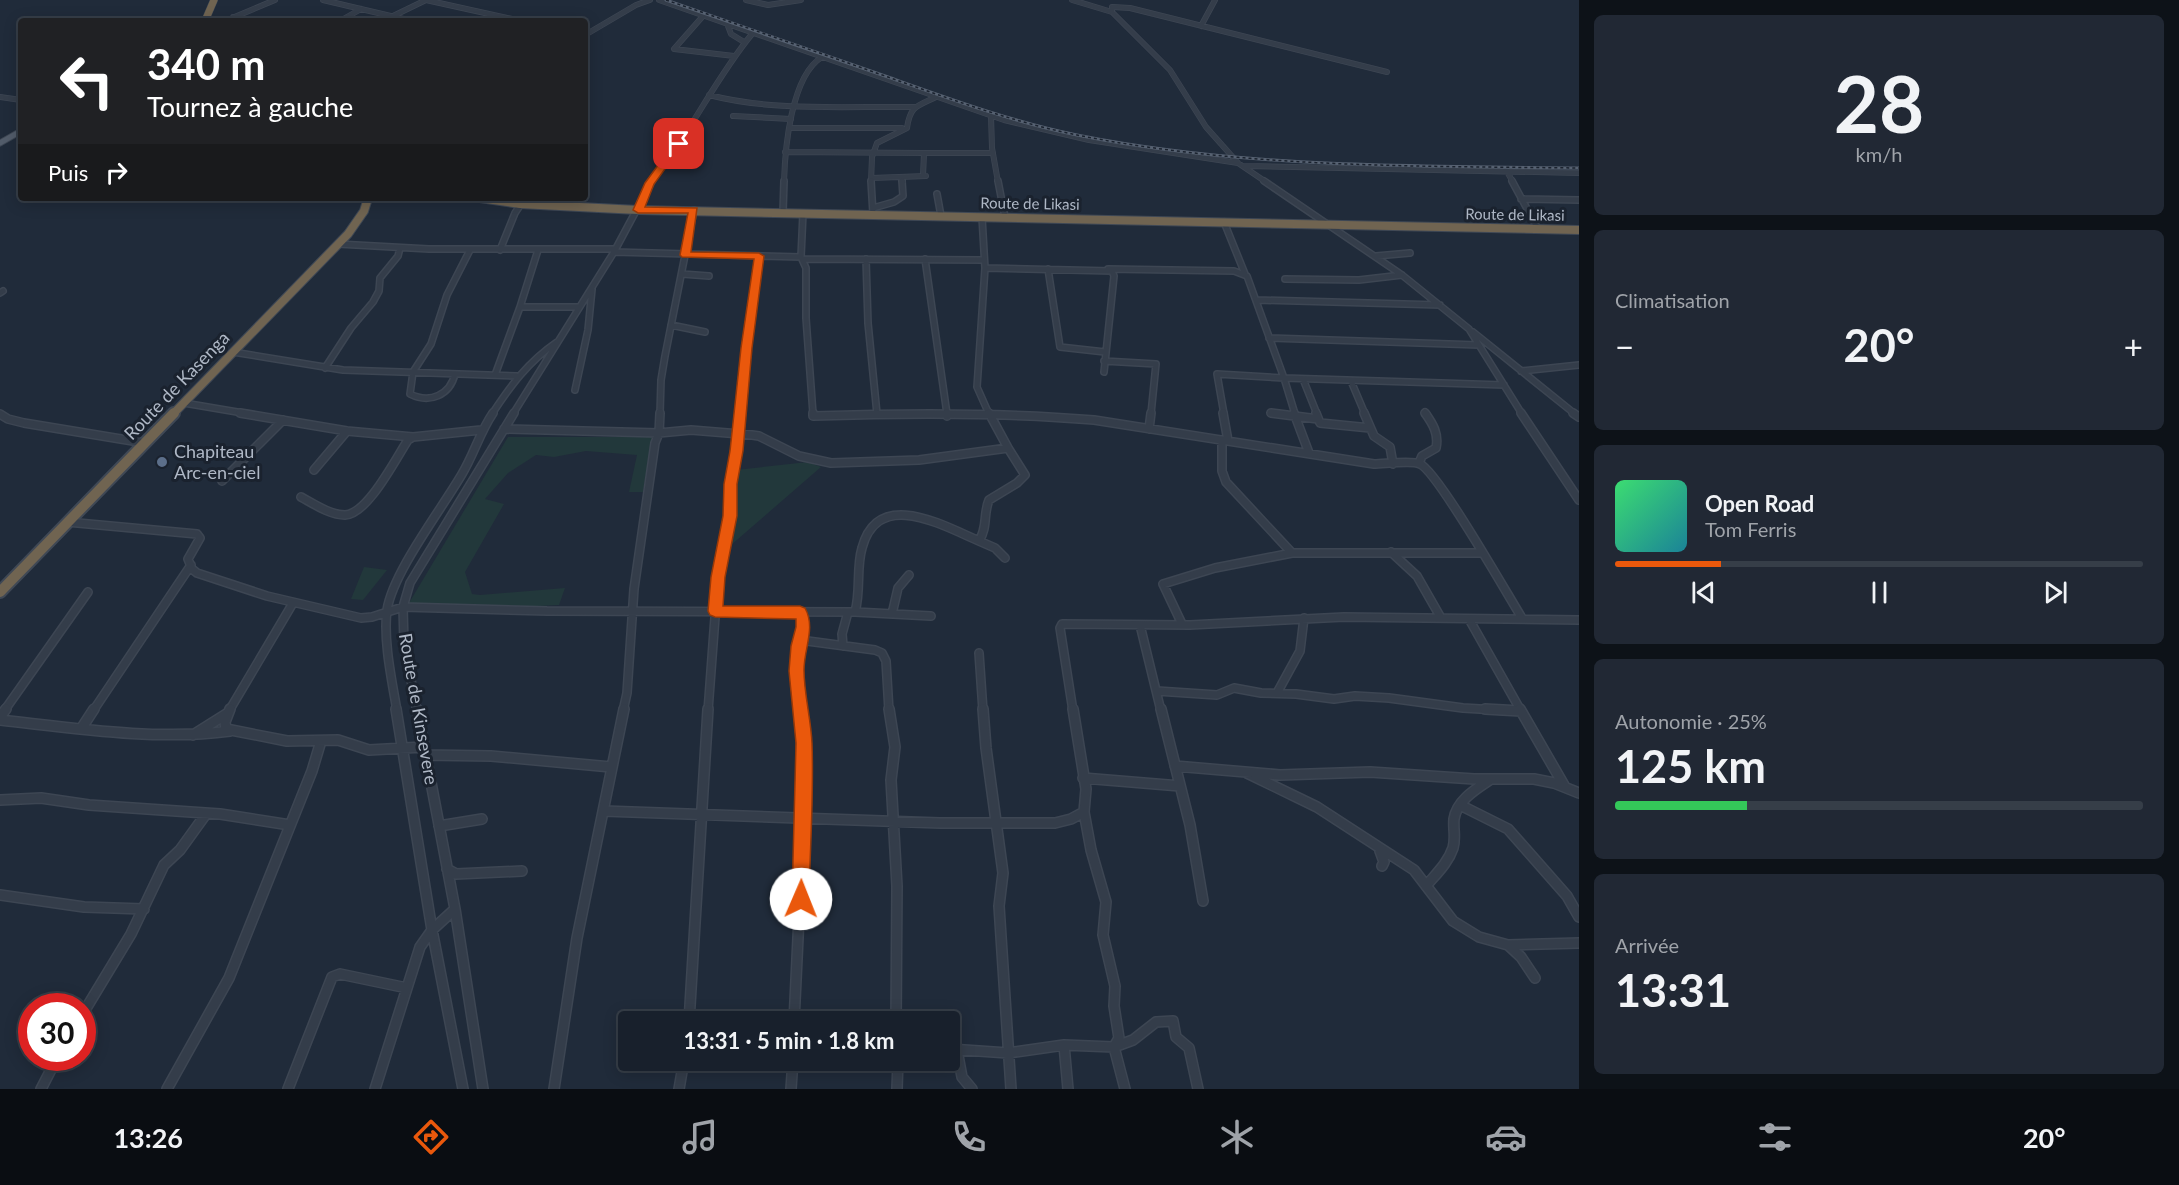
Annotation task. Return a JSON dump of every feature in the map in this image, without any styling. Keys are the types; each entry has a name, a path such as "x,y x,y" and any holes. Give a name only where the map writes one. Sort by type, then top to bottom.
{"highway":[{"path":"201,18 209,0"},
{"path":"206,18 214,0"},
{"name":"Route de Kasenga","path":"0,592 338,244 359,219 367,201"},
{"name":"Route de Likasi","path":"523,201 638,210 802,213 873,211 941,216 1577,231"}],"main road":[{"path":"0,142 18,133"}],"street":[{"path":"233,17 275,0"},
{"path":"323,0 401,18"},
{"path":"393,16 426,0 509,18"},
{"path":"588,32 650,0"},
{"path":"658,0 991,116 1042,131 1089,141 1240,164 1579,173"},
{"path":"746,0 768,5 801,0"},
{"path":"1072,0 1112,12 1163,61 1206,127 1240,164 1402,275 1579,417"},
{"path":"1201,26 1215,0"},
{"path":"1112,12 1112,7 1124,7 1387,72"},
{"path":"345,18 361,9"},
{"path":"703,16 674,50 734,56"},
{"path":"233,17 238,18"},
{"path":"728,26 731,34 744,42"},
{"name":"Route de Kinsevere","path":"483,1089 455,909 404,644 403,607 406,593 415,574 615,251 650,183 668,161 734,56 752,34"},
{"path":"783,212 785,152 791,119 806,71 812,63 822,57"},
{"path":"709,95 753,104 915,107"},
{"path":"0,97 18,100"},
{"path":"907,128 908,115 915,107 936,97"},
{"path":"733,116 791,119"},
{"path":"991,116 993,153 1005,217"},
{"path":"789,128 907,128"},
{"path":"901,177 906,194 903,198 873,211 872,153 874,146 882,139 907,128"},
{"path":"785,152 993,153"},
{"path":"872,178 925,176 924,153"},
{"path":"1506,170 1538,229"},
{"path":"937,194 941,216"},
{"path":"1521,199 1579,200"},
{"path":"500,250 523,201"},
{"path":"554,1089 577,938 627,693 632,610 648,484 655,443 659,433 661,380 694,210"},
{"path":"802,213 802,258 806,268 806,318 813,416 877,414 991,418 1059,417 1374,464 1419,463 1429,471 1522,618"},
{"path":"979,541 987,529 988,502 1017,484 1025,475 991,418 976,381 985,267 982,217"},
{"path":"1224,222 1257,300 1309,453"},
{"path":"338,244 470,250 615,251 802,258 984,260"},
{"path":"325,368 351,328 377,296 380,278 398,256 400,248"},
{"path":"455,374 451,387 439,396 414,397 410,394 413,372 430,344 447,295 470,250"},
{"path":"495,375 538,250"},
{"path":"1376,256 1410,253"},
{"path":"690,1011 700,815 718,577 730,516 730,484 759,256"},
{"path":"866,259 868,323 877,414"},
{"path":"925,259 927,292 934,331 937,335 947,416"},
{"path":"985,267 1230,271 1245,274"},
{"path":"1048,269 1060,347 1105,352"},
{"path":"1104,372 1114,276 1108,269"},
{"path":"682,274 709,276"},
{"path":"1285,279 1332,277 1378,280 1402,275"},
{"path":"575,390 589,324 592,287"},
{"path":"1257,300 1440,304"},
{"path":"520,307 579,307"},
{"path":"671,325 705,332"},
{"path":"1469,329 1579,500"},
{"path":"1269,338 1479,345"},
{"path":"464,1089 432,930 399,728 388,655 387,612 393,587 464,471 474,442 481,430 518,376 538,355 560,341"},
{"path":"233,352 325,368 366,372 518,376"},
{"path":"1104,361 1156,364 1149,429"},
{"path":"1521,371 1579,365"},
{"path":"1292,553 1226,482 1222,471 1225,441 1217,374 1351,381 1504,385"},
{"path":"1303,379 1322,424 1371,428"},
{"path":"1351,381 1374,436 1390,447 1392,464"},
{"path":"184,403 347,431 413,437 481,430"},
{"path":"1419,463 1422,456 1436,448 1438,440 1432,421 1425,412"},
{"path":"1271,413 1318,419"},
{"path":"0,414 8,419 24,423 145,443"},
{"path":"222,481 283,420"},
{"path":"504,429 659,433 691,430 759,436 799,456 831,463 912,461 1008,448"},
{"path":"314,470 347,431"},
{"path":"301,497 336,513 354,512 377,488 408,440 413,437"},
{"path":"843,646 842,634 851,612 862,545 880,518 886,514 919,516 995,548 1005,558"},
{"path":"68,522 197,534 200,538 188,559 197,573 293,603 361,618 372,618 403,607 547,611 800,611 931,616"},
{"path":"1391,552 1417,576 1441,618"},
{"path":"1182,624 1163,586 1164,583 1215,568 1292,553 1482,553"},
{"path":"81,729 147,635 191,565"},
{"path":"892,614 898,588 909,575"},
{"path":"88,592 0,718 81,729 209,736 230,731 287,741 338,740 369,750 404,749 611,767"},
{"path":"230,731 225,726 228,713 293,603"},
{"path":"795,1011 804,817 804,743 797,671 804,623 800,611"},
{"path":"1278,693 1285,673 1301,655 1305,636 1304,618"},
{"path":"1125,1089 1114,1047 1119,1038 1115,1023 1115,986 1103,935 1106,902 1091,850 1084,812 1086,796 1060,626 1066,622 1140,625 1304,618 1579,620"},
{"path":"1469,618 1565,787"},
{"path":"1140,625 1190,825 1203,902"},
{"path":"800,639 875,650 882,653 886,661 890,721 895,747 891,780 895,820 896,1011"},
{"path":"979,653 986,740 1003,873 999,906 1011,1089"},
{"path":"1157,691 1217,695 1234,688 1261,693 1334,699 1355,696 1389,698 1463,708 1521,711"},
{"path":"193,735 228,713"},
{"path":"167,1089 229,978 312,771 321,741"},
{"path":"1175,765 1280,774 1370,772 1491,779 1534,779 1579,793"},
{"path":"1243,771 1317,807 1414,870 1456,924 1484,939 1508,945 1579,943"},
{"path":"1083,778 1180,786"},
{"path":"1426,886 1446,863 1454,842 1454,821 1460,805 1475,789 1491,779"},
{"path":"0,800 41,798 89,805 206,814 290,825"},
{"path":"1460,805 1508,829 1567,896 1579,917"},
{"path":"604,812 940,823 1055,823 1071,819 1084,812"},
{"path":"95,993 144,909 164,865 180,850 206,814"},
{"path":"439,826 482,819"},
{"path":"1379,848 1384,862 1382,866"},
{"path":"447,869 456,874 522,871"},
{"path":"0,895 84,907 144,909"},
{"path":"375,1089 420,947 432,930 455,909"},
{"path":"1508,945 1521,957 1535,978"},
{"path":"288,1089 332,977 340,974 407,988"},
{"path":"960,1050 1008,1053 1064,1045 1114,1047 1133,1040 1156,1022 1173,1021 1176,1038 1189,1048 1198,1089"},
{"path":"1064,1045 1068,1089"},
{"path":"41,1089 50,1071"},
{"path":"680,1089 682,1071"},
{"path":"791,1089 792,1071"},
{"path":"897,1089 898,1071"},
{"path":"959,1071 967,1086 972,1089"},
{"path":"483,1089 489,1089"}],"green space":[{"path":"508,437 653,437 643,492 629,492 637,455 586,451 554,457 536,455 508,473 485,499 504,504 465,572 472,594 565,588 559,605 517,607 409,603"},
{"path":"808,462 821,467 723,552 736,470"},
{"path":"364,567 387,570 363,600 351,599"}],"railway":[{"path":"666,0 982,109 1029,124 1077,135 1201,154 1264,159 1390,165 1579,168"}],"place":[{"name":"Chapiteau Arc-en-ciel","path":"162,462"}],"route":[{"path":"679,144 650,183 638,210 694,210 686,255 759,256 743,399 731,474 730,516 718,577 715,611 800,611 803,619 804,627 797,657 804,743 801,899"}]}
